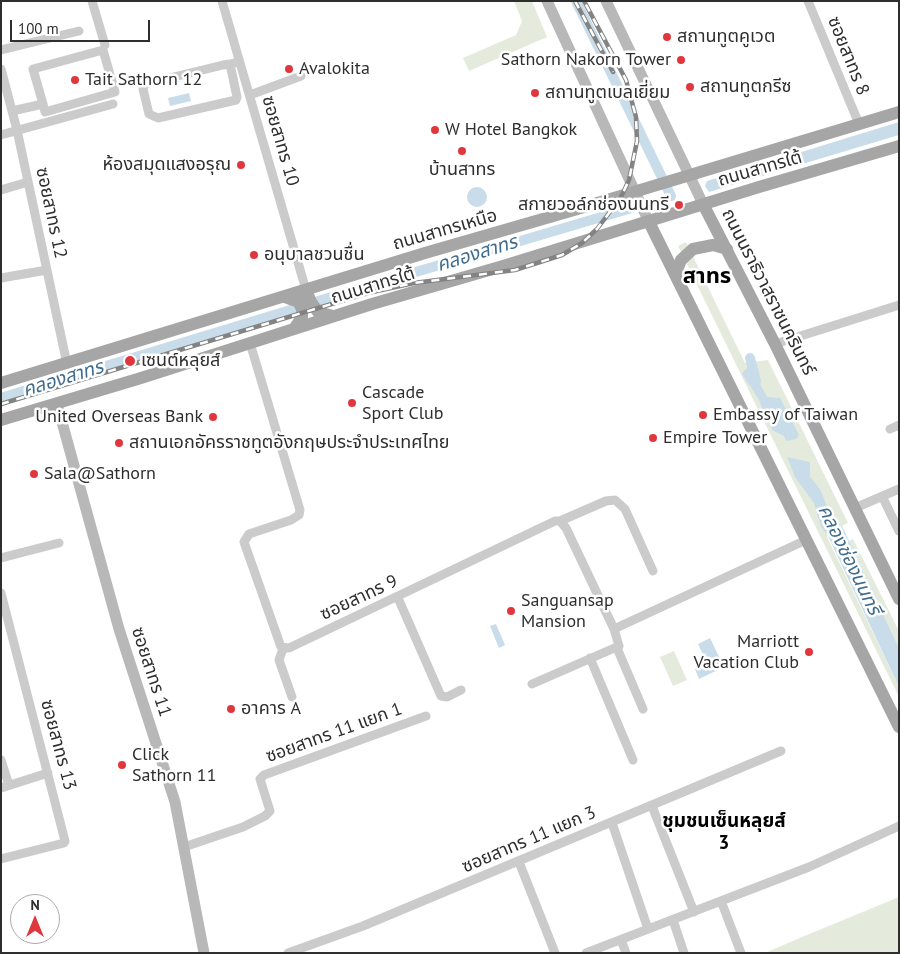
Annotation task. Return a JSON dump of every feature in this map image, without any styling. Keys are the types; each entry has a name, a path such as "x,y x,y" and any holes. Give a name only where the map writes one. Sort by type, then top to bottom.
{"main road":[{"name":"ถนนสาทรเหนือ","path":"1,383 899,112"},
{"name":"ถนนสาทรใต้","path":"1,420 333,316 899,146"},
{"name":"ถนนนราธิวาสราชนครินทร์","path":"703,204 775,344 899,599"},
{"path":"649,222 676,273 899,727"},
{"path":"676,273 681,260 693,249 713,245 727,250"},
{"path":"306,290 318,312 333,316"},
{"path":"284,297 295,300 302,310 302,317 294,329"}],"street":[{"path":"92,1 104,45"},
{"name":"ซอยสาทร 10","path":"222,1 234,63 250,95 306,290"},
{"path":"547,1 649,222"},
{"name":"ถนนนราธิวาสราชนครินทร์","path":"606,1 703,204"},
{"name":"ซอยสาทร 8","path":"808,1 859,124"},
{"path":"1,50 79,31"},
{"path":"103,50 115,92 45,112 43,104 33,69 103,50"},
{"path":"234,63 236,100 158,118 149,114 143,89 145,84 234,63"},
{"name":"ซอยสาทร 12","path":"1,69 17,130 67,364"},
{"path":"250,95 301,76"},
{"path":"12,112 43,104"},
{"path":"1,135 113,104"},
{"path":"1,190 28,182"},
{"path":"1,278 47,270"},
{"path":"775,344 899,305"},
{"path":"250,343 300,510 299,516 249,534 244,542 279,644 283,649 278,660 292,697"},
{"name":"ซอยสาทร 11","path":"57,404 119,629 174,802 204,953"},
{"path":"855,508 899,489"},
{"path":"882,496 899,531"},
{"name":"ซอยสาทร 9","path":"283,649 398,598 555,522 560,522 606,501 615,500 625,509 653,571"},
{"path":"560,522 566,528 614,629 619,644 617,648 643,710"},
{"path":"614,629 806,540"},
{"path":"1,558 59,543"},
{"name":"ซอยสาทร 13","path":"1,593 48,773 64,843 1,859"},
{"path":"398,598 441,696 447,698 461,690"},
{"path":"532,684 617,648"},
{"path":"590,658 634,760"},
{"name":"ซอยสาทร 11 แยก 1","path":"184,847 243,827 265,816 270,811 270,804 260,779 264,775 426,716"},
{"name":"ซอยสาทร 11 แยก 3","path":"288,953 364,926 781,751"},
{"path":"1,760 5,787 48,773"},
{"path":"652,806 694,912"},
{"path":"612,823 648,929"},
{"path":"586,953 827,859 899,826"},
{"path":"519,862 555,953"},
{"path":"721,901 741,953"},
{"path":"673,920 684,953"},
{"path":"621,940 626,953"}],"green space":[{"path":"514,1 532,1 547,37 469,71 463,58 516,35 522,21"},
{"path":"686,242 745,363 768,360 848,523 827,533 827,537 899,687 899,697 678,246"},
{"path":"853,539 899,631 899,648 849,541"},
{"path":"674,651 687,680 673,686 660,657"},
{"path":"899,897 899,953 765,953 802,937"}],"water":[{"path":"189,93 191,101 170,106 168,98"},
{"path":"899,122 899,135 709,192 705,186 707,181"},
{"path":"477,187 484,190 487,197 484,204 477,207 470,204 467,197 470,190"},
{"path":"755,367 759,371 758,380 767,397 780,398 799,435 796,439 786,441 784,436 772,430 771,422 766,417 758,398 742,374 746,369"},
{"path":"787,457 810,462 810,477 820,489 836,529 842,526 899,648 899,687 827,534 821,527 814,503 795,477"},
{"path":"496,624 505,645 499,648 490,626"},
{"path":"710,638 724,667 699,679 695,669 707,663 698,644"}],"waterway":[{"name":"คลองช่องนนทรี","path":"576,1 671,196"},
{"name":"คลองสาทร","path":"318,301 635,207"},
{"name":"คลองสาทร","path":"1,398 297,308"},
{"name":"คลองช่องนนทรี","path":"750,358 756,381"}],"railway":[{"path":"575,1 613,72"},
{"path":"1,404 368,293 414,283 515,270 562,255 582,243 597,229 621,197 629,180 637,141 636,117 626,80 584,1"}],"place":[{"name":"สถานทูตคูเวต","path":"667,37"},
{"name":"Sathorn Nakorn Tower","path":"681,60"},
{"name":"Avalokita","path":"289,69"},
{"name":"Tait Sathorn 12","path":"75,80"},
{"name":"สถานทูตกรีซ","path":"690,87"},
{"name":"สถานทูตเบลเยี่ยม","path":"535,93"},
{"name":"W Hotel Bangkok","path":"435,130"},
{"name":"บ้านสาทร","path":"462,151"},
{"name":"ห้องสมุดแสงอรุณ","path":"241,165"},
{"name":"สกายวอล์กช่องนนทรี","path":"679,205"},
{"name":"อนุบาลชวนชื่น","path":"254,255"},
{"name":"เซนต์หลุยส์","path":"130,361"},
{"name":"Cascade Sport Club","path":"352,403"},
{"name":"Embassy of Taiwan","path":"703,415"},
{"name":"United Overseas Bank","path":"213,417"},
{"name":"Empire Tower","path":"653,438"},
{"name":"สถานเอกอัครราชทูตอังกฤษประจำประเทศไทย","path":"119,443"},
{"name":"Sala@Sathorn","path":"34,474"},
{"name":"Sanguansap Mansion","path":"511,611"},
{"name":"Marriott Vacation Club","path":"809,652"},
{"name":"อาคาร A","path":"231,709"},
{"name":"Click Sathorn 11","path":"122,765"}],"district":[{"name":"สาทร","path":"707,277"},
{"name":"ชุมชนเซ็นหลุยส์ 3","path":"724,833"}]}
